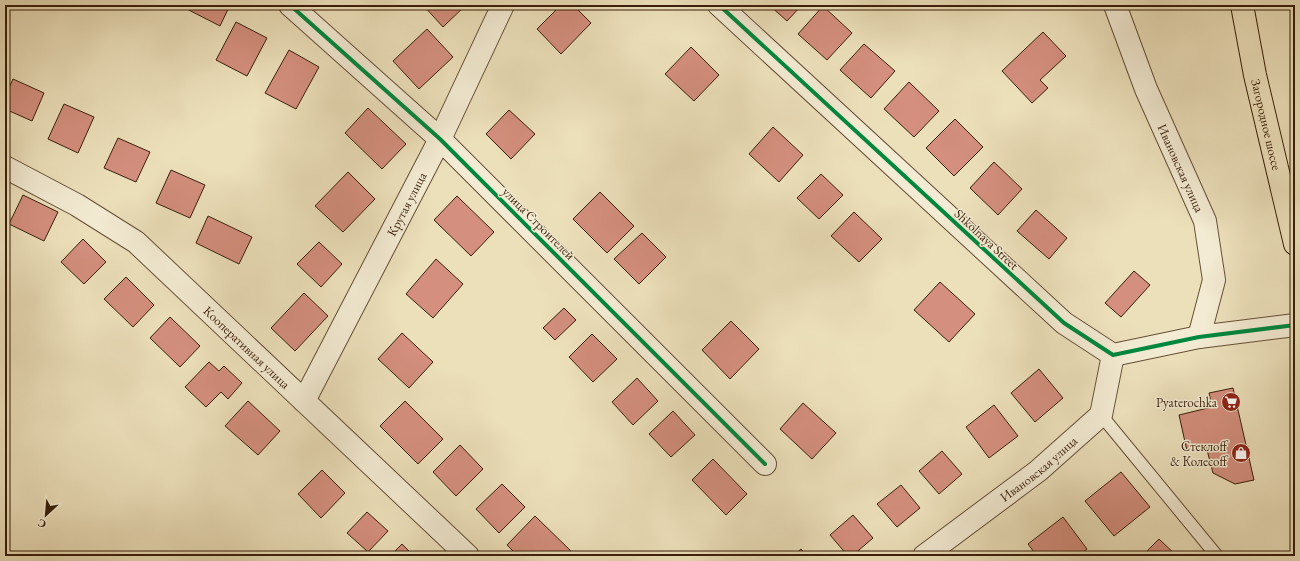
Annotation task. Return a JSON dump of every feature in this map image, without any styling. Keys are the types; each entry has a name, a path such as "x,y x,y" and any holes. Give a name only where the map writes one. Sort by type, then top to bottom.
{"highway":[{"name":"Загородное шоссе","path":"1242,5 1255,75 1295,244"}],"street":[{"name":"улица Строителей","path":"290,5 440,139 765,464"},
{"name":"Крутая улица","path":"304,401 440,139 503,5"},
{"name":"Shkolnaya Street","path":"719,5 1064,323 1113,355"},
{"name":"Ивановская улица","path":"1115,5 1146,89 1205,221 1214,280 1199,337"},
{"name":"Кооперативная улица","path":"5,167 77,205 136,242 468,556"},
{"path":"1101,415 1113,355 1199,337 1295,325"},
{"name":"Ивановская улица","path":"924,556 1038,471 1101,415"}],"lane":[{"path":"1101,415 1217,556"}],"building":[{"path":"179,5 230,5 220,26"},
{"path":"423,5 466,5 443,27"},
{"path":"561,5 573,5 591,23 561,54 537,29"},
{"path":"769,5 802,5 787,21"},
{"path":"823,6 852,33 827,60 798,34"},
{"path":"236,22 267,38 247,76 216,60"},
{"path":"427,29 453,57 419,89 393,61"},
{"path":"1043,32 1066,56 1040,80 1048,88 1032,103 1002,71"},
{"path":"864,44 895,71 871,98 840,70"},
{"path":"691,47 719,75 694,101 665,74"},
{"path":"289,50 319,67 296,109 265,93"},
{"path":"13,79 44,93 32,121 5,109 5,97"},
{"path":"909,82 939,111 914,137 884,109"},
{"path":"64,104 94,117 78,153 48,139"},
{"path":"368,108 406,144 382,169 345,133"},
{"path":"509,110 535,134 511,159 486,134"},
{"path":"955,119 983,147 954,176 926,148"},
{"path":"773,127 803,155 779,182 749,154"},
{"path":"118,138 150,152 136,182 104,168"},
{"path":"994,162 1022,189 998,215 970,188"},
{"path":"171,170 205,185 190,218 156,203"},
{"path":"348,172 375,199 343,232 315,206"},
{"path":"821,174 843,195 819,219 797,198"},
{"path":"600,192 634,226 607,253 573,219"},
{"path":"23,195 58,212 44,241 9,224"},
{"path":"457,196 494,232 471,256 434,220"},
{"path":"1036,210 1067,238 1049,259 1017,231"},
{"path":"854,212 882,239 859,262 831,236"},
{"path":"208,216 252,237 239,264 196,243"},
{"path":"642,233 666,257 639,284 614,259"},
{"path":"83,239 106,262 84,284 61,262"},
{"path":"319,242 342,264 321,287 297,264"},
{"path":"436,259 463,284 433,318 406,294"},
{"path":"1134,271 1150,285 1121,317 1105,303"},
{"path":"126,277 154,305 133,327 104,299"},
{"path":"940,282 975,314 949,342 914,310"},
{"path":"304,293 328,316 295,351 271,328"},
{"path":"564,308 576,320 555,340 543,328"},
{"path":"170,317 200,346 180,367 150,338"},
{"path":"731,321 759,349 730,379 702,350"},
{"path":"402,333 433,362 409,388 378,359"},
{"path":"592,334 617,359 593,382 569,357"},
{"path":"209,362 219,371 224,366 242,383 228,399 221,392 206,407 185,387"},
{"path":"1039,369 1063,398 1035,422 1011,393"},
{"path":"637,378 658,401 633,425 612,402"},
{"path":"1233,388 1254,480 1235,484 1213,473 1206,446 1187,451 1179,415 1212,407 1209,393"},
{"path":"248,401 280,431 258,455 225,426"},
{"path":"405,401 443,439 418,464 380,426"},
{"path":"803,403 836,433 812,459 780,429"},
{"path":"994,405 1018,436 989,458 966,427"},
{"path":"673,411 695,435 671,457 649,434"},
{"path":"460,445 483,469 456,496 433,472"},
{"path":"942,451 962,474 939,494 919,471"},
{"path":"713,459 747,494 726,515 692,480"},
{"path":"322,470 345,493 321,518 298,494"},
{"path":"1121,472 1150,507 1114,536 1085,501"},
{"path":"502,484 525,507 499,533 476,509"},
{"path":"901,485 920,508 897,527 877,504"},
{"path":"367,512 388,531 368,552 347,533"},
{"path":"853,515 873,538 852,556 848,556 830,535"},
{"path":"535,516 573,553 571,556 518,556 507,545"},
{"path":"1063,517 1087,549 1078,556 1037,556 1028,544"},
{"path":"1159,539 1177,556 1142,556"},
{"path":"402,544 414,556 390,556"},
{"path":"801,549 807,556 793,556"}],"cycle path":[{"path":"290,5 440,139 765,464"},
{"path":"719,5 1064,323 1113,355 1199,337 1295,325"}],"place":[{"name":"Pyaterochka","path":"1231,402"},
{"name":"Стеклоff & Колесоff","path":"1241,453"}]}
